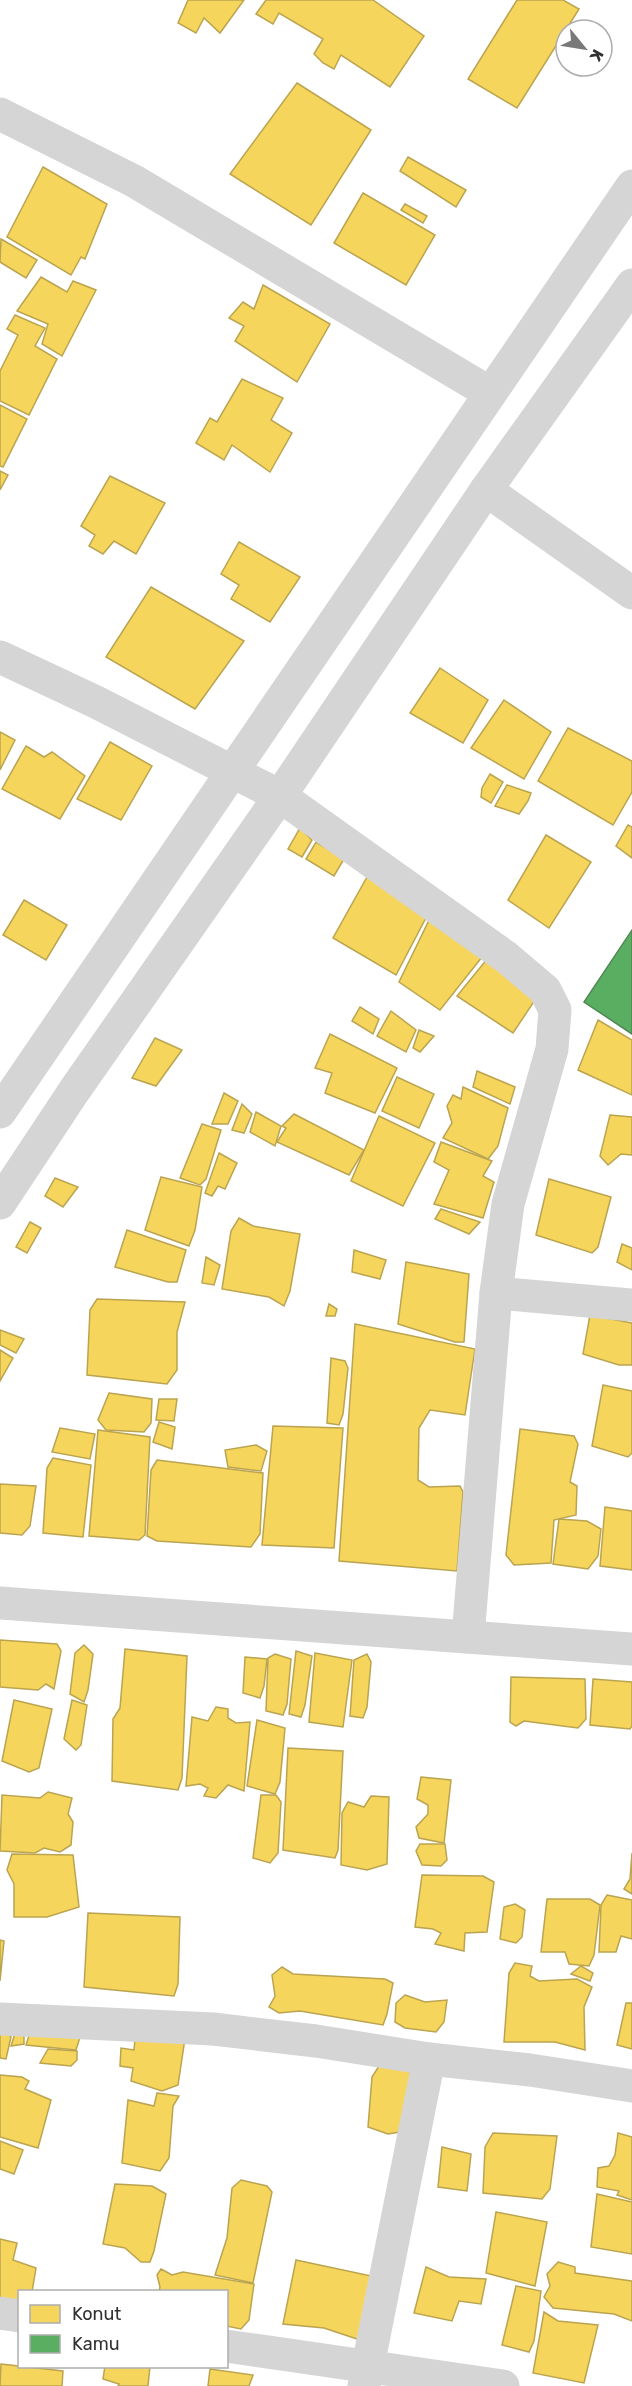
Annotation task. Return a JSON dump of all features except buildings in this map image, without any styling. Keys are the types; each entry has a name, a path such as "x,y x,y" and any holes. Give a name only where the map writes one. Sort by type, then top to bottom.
{"street":[{"path":"0,114 134,181 490,393"},
{"path":"0,1112 632,186"},
{"path":"0,1203 74,1091 280,796 486,490 632,285"},
{"path":"486,490 632,593"},
{"path":"0,657 96,702 280,796 506,957 545,990 555,1010 552,1049 508,1203 496,1293 468,1637"},
{"path":"496,1293 632,1305"},
{"path":"0,1603 632,1649"},
{"path":"0,2019 213,2029 316,2041 429,2059 531,2070 632,2086"},
{"path":"366,2376 429,2059"},
{"path":"0,2313 18,2316"},
{"path":"228,2346 366,2376 503,2386"}]}
